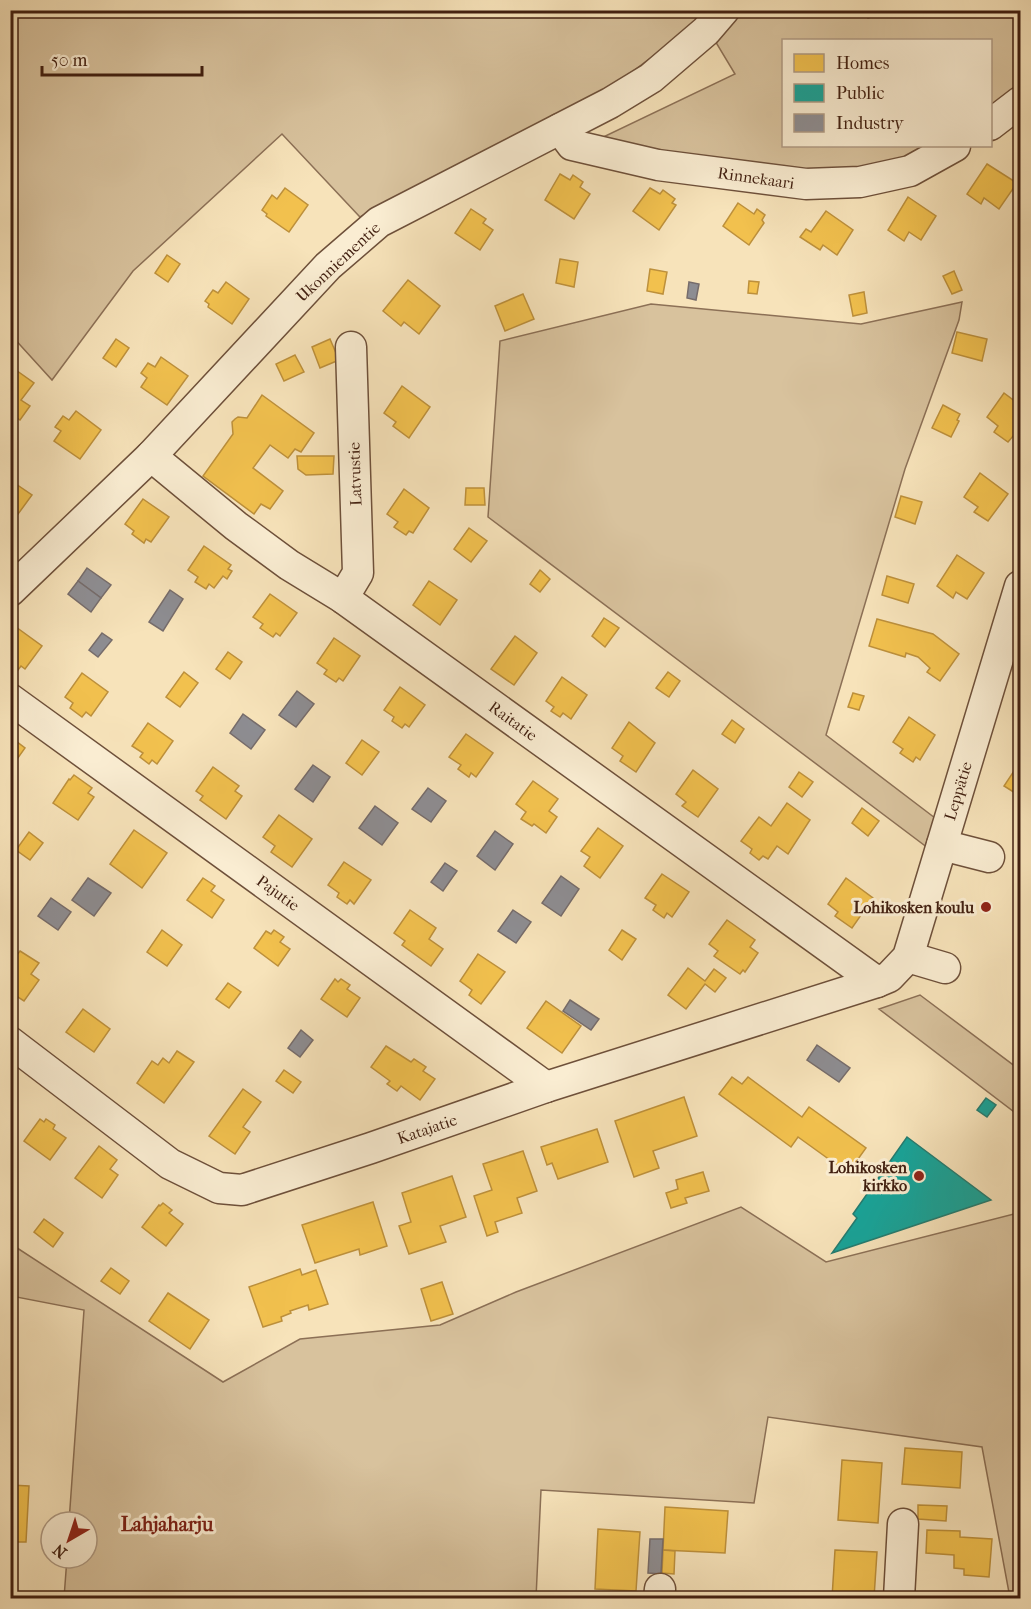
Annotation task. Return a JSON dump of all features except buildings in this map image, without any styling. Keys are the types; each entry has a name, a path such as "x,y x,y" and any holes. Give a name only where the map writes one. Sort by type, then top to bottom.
{"street":[{"name":"Ukonniementie","path":"10,591 151,456 328,266 379,222 610,103 651,78 706,31 724,10"},
{"path":"992,123 1020,102"},
{"name":"Rinnekaari","path":"560,129 572,145 648,163 806,184 860,182 910,171 953,147"},
{"name":"Latvustie","path":"343,598 358,573 351,347"},
{"name":"Raitatie","path":"151,456 236,526 289,565 343,598 877,982"},
{"name":"Leppätie","path":"908,957 1020,586"},
{"name":"Pajutie","path":"10,699 546,1087"},
{"path":"942,845 988,857"},
{"path":"877,982 889,976 908,957 945,968"},
{"name":"Katajatie","path":"10,1042 170,1164 194,1178 219,1188 242,1190 546,1087 877,982"},
{"path":"899,1599 903,1524"}],"shaded area":[{"path":"865,10 868,18 887,11 1020,11 1020,82 992,111 992,39 782,39 782,147 931,147 906,161 859,171 807,173 660,155 597,140 735,74 702,19 616,84 360,217 282,134 133,271 52,380 11,335 11,11"},
{"path":"962,302 959,320 905,469 826,735 935,818 928,848 488,517 500,341 651,304 861,324"},
{"path":"920,995 1020,1070 1020,1598 1010,1598 982,1447 768,1417 754,1503 541,1490 536,1598 64,1598 66,1570 99,1570 99,1510 70,1510 84,1310 11,1296 11,1244 223,1382 300,1339 440,1325 516,1292 741,1207 826,1262 1018,1213 1018,1115 879,1009"},
{"path":"11,1592 64,1598 11,1598"}],"place":[{"name":"Lohikosken koulu","path":"986,907"},
{"name":"Lohikosken kirkko","path":"919,1176"}],"district":[{"name":"Lahjaharju","path":"167,1524"}]}
